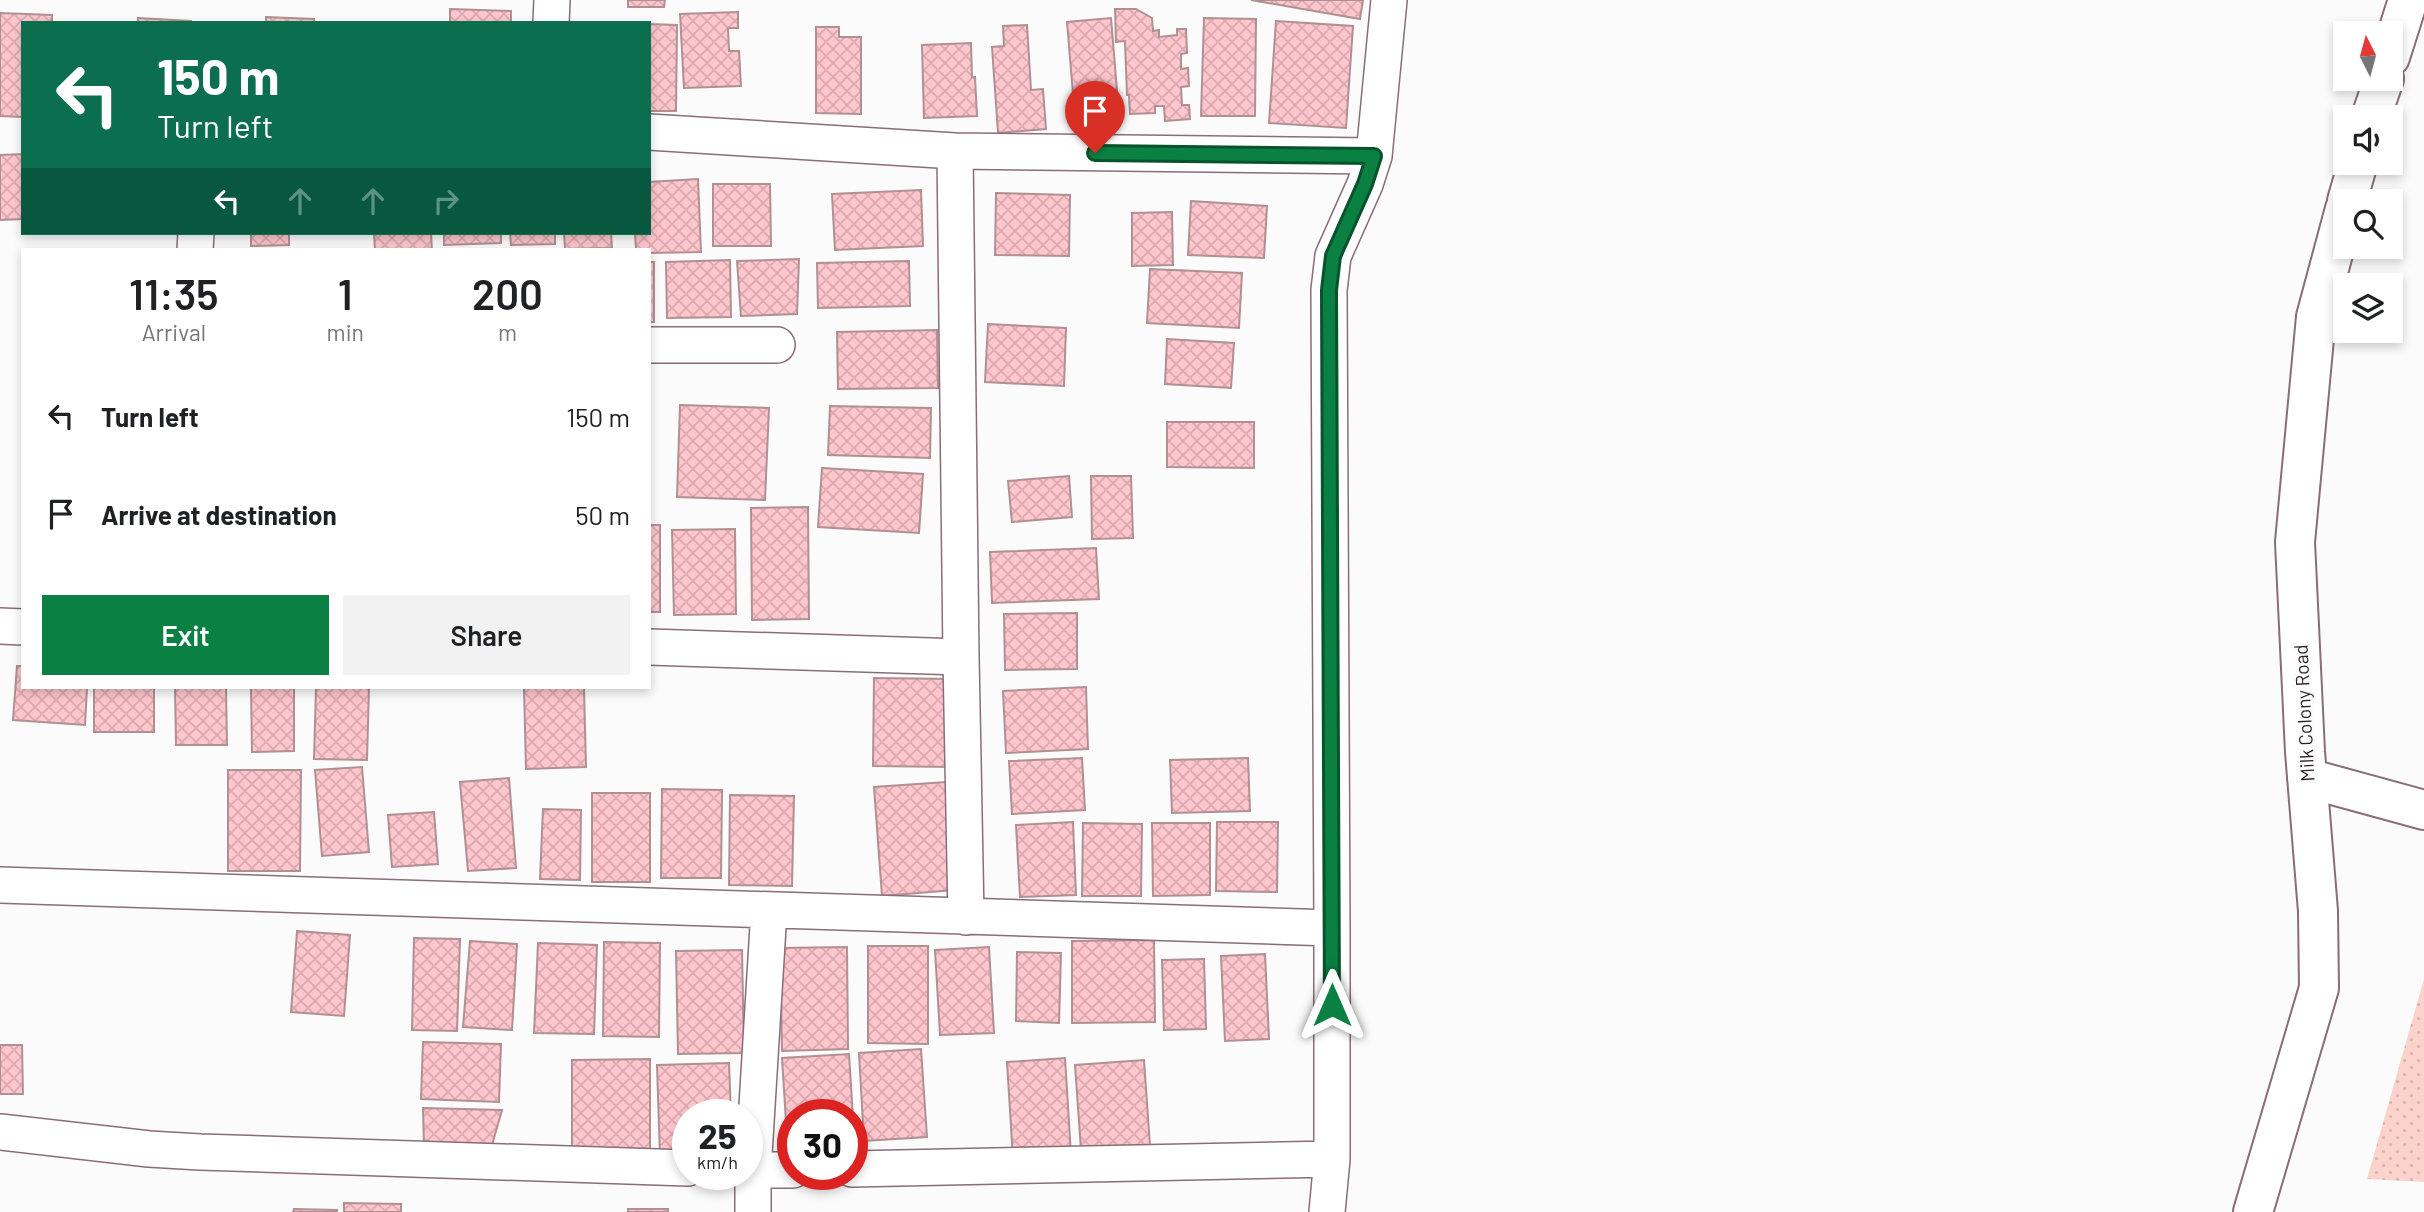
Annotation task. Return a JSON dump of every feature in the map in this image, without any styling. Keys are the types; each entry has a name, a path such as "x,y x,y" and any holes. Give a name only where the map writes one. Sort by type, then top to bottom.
{"main road":[{"path":"2401,21 2408,0"},
{"name":"Milk Colony Road","path":"2253,1212 2319,988 2318,911 2307,778 2295,542 2316,317 2333,254"},
{"path":"2307,778 2424,810"}],"street":[{"path":"551,21 552,0"},
{"path":"1326,1212 1332,1159 1329,290 1333,256 1365,184 1374,156 1389,0"},
{"path":"651,132 955,151 1374,156"},
{"path":"955,151 966,917"},
{"path":"651,345 776,345"},
{"path":"0,626 21,627"},
{"path":"651,647 961,657"},
{"path":"0,885 1332,928"},
{"path":"755,1099 769,910"},
{"path":"0,1132 200,1152 672,1167"},
{"path":"868,1169 1332,1159"},
{"path":"751,1190 753,1212"}],"shaded area":[{"path":"2424,979 2424,1182 2367,1179"}],"building":[{"path":"628,0 665,0 664,7 628,7"},
{"path":"1251,0 1363,0 1360,19"},
{"path":"450,9 511,11 511,21 450,21"},
{"path":"1115,9 1136,9 1152,18 1153,31 1159,30 1159,37 1177,35 1177,29 1186,29 1187,53 1181,54 1181,69 1188,68 1189,86 1181,87 1182,105 1189,105 1190,119 1165,121 1164,106 1155,106 1155,113 1130,114 1125,41 1116,42"},
{"path":"738,12 738,28 728,28 729,51 739,51 741,86 684,88 680,14"},
{"path":"0,13 52,15 52,21 21,21 21,117 0,116"},
{"path":"266,17 314,19 314,21 266,21"},
{"path":"138,18 191,21 138,21"},
{"path":"1111,18 1119,114 1075,118 1067,22"},
{"path":"1204,18 1256,19 1255,116 1201,116"},
{"path":"1276,21 1353,26 1346,128 1269,123"},
{"path":"651,24 677,25 676,111 651,111"},
{"path":"1027,25 1031,90 1043,89 1046,129 998,133 992,47 1004,46 1003,26"},
{"path":"816,27 839,27 839,37 861,37 861,114 816,113"},
{"path":"971,43 977,116 924,118 922,45"},
{"path":"21,154 21,219 0,220 0,155"},
{"path":"698,179 701,252 651,253 651,248 636,248 635,235 651,235 651,182"},
{"path":"713,184 770,184 771,246 713,246"},
{"path":"921,190 923,246 835,250 832,194"},
{"path":"996,193 1070,195 1069,256 995,255"},
{"path":"1191,201 1267,206 1264,258 1188,255"},
{"path":"1172,212 1173,265 1132,266 1132,213"},
{"path":"251,235 289,235 289,245 251,246"},
{"path":"374,235 431,235 432,248 375,248"},
{"path":"444,235 501,235 501,243 444,245"},
{"path":"510,235 555,235 555,244 511,245"},
{"path":"564,235 611,235 612,248 565,248"},
{"path":"799,259 797,314 741,316 737,261"},
{"path":"730,260 731,317 667,318 666,262"},
{"path":"909,261 910,306 818,308 817,263"},
{"path":"651,262 654,262 654,322 651,322"},
{"path":"1150,269 1242,273 1239,328 1147,323"},
{"path":"988,324 1066,328 1064,386 985,382"},
{"path":"937,330 938,388 838,389 837,332"},
{"path":"1167,339 1234,343 1231,388 1165,384"},
{"path":"680,405 769,408 765,500 677,497"},
{"path":"830,406 931,408 930,458 828,455"},
{"path":"1167,422 1254,422 1254,468 1167,467"},
{"path":"822,468 923,474 919,533 818,527"},
{"path":"1069,476 1072,517 1012,522 1008,481"},
{"path":"1091,476 1131,476 1133,538 1092,539"},
{"path":"808,507 809,619 752,620 751,508"},
{"path":"651,525 660,525 660,612 651,612"},
{"path":"735,529 736,614 674,615 672,530"},
{"path":"1096,548 1099,599 992,603 990,552"},
{"path":"1077,613 1077,669 1005,670 1004,614"},
{"path":"17,666 21,666 21,689 87,689 85,725 13,720"},
{"path":"874,678 954,679 952,767 873,766"},
{"path":"1086,687 1088,749 1006,753 1003,691"},
{"path":"94,689 154,689 154,732 94,732"},
{"path":"175,689 226,689 227,745 176,745"},
{"path":"251,689 294,689 294,751 252,752"},
{"path":"316,689 369,689 367,760 314,759"},
{"path":"524,689 584,689 586,767 526,769"},
{"path":"1082,758 1085,810 1012,814 1009,761"},
{"path":"1248,758 1250,811 1172,813 1170,760"},
{"path":"362,767 369,852 322,856 315,770"},
{"path":"228,770 301,770 300,871 228,871"},
{"path":"509,778 516,868 468,871 460,782"},
{"path":"946,782 954,890 882,896 874,787"},
{"path":"662,789 722,790 721,878 661,878"},
{"path":"592,793 650,793 650,882 592,882"},
{"path":"730,795 794,796 792,886 729,885"},
{"path":"543,809 581,810 580,880 540,879"},
{"path":"434,812 438,864 392,867 388,815"},
{"path":"1073,822 1076,895 1020,897 1016,825"},
{"path":"1217,822 1278,822 1277,892 1216,891"},
{"path":"1083,823 1142,824 1141,896 1082,896"},
{"path":"1152,823 1210,823 1210,895 1153,896"},
{"path":"297,931 350,935 344,1016 291,1012"},
{"path":"414,938 460,939 457,1031 412,1030"},
{"path":"1154,940 1155,1022 1072,1023 1072,941"},
{"path":"470,941 517,944 512,1030 463,1027"},
{"path":"604,942 660,943 659,1037 603,1036"},
{"path":"538,943 597,945 594,1034 534,1033"},
{"path":"868,946 928,946 928,1044 868,1043"},
{"path":"847,947 848,1049 782,1051 780,948"},
{"path":"989,947 994,1033 940,1035 935,950"},
{"path":"742,950 744,1053 678,1054 676,951"},
{"path":"1017,952 1061,953 1059,1023 1016,1021"},
{"path":"1265,954 1269,1039 1225,1041 1221,956"},
{"path":"1204,959 1206,1029 1164,1030 1162,960"},
{"path":"423,1042 501,1044 499,1102 421,1099"},
{"path":"0,1045 22,1045 23,1094 0,1094"},
{"path":"921,1049 927,1137 868,1141 868,1099 862,1099 859,1053"},
{"path":"849,1054 852,1099 785,1099 782,1058"},
{"path":"1065,1058 1071,1155 1013,1159 1007,1062"},
{"path":"650,1059 650,1158 572,1158 572,1060"},
{"path":"1144,1060 1150,1146 1081,1150 1075,1065"},
{"path":"729,1063 730,1099 672,1099 672,1156 660,1156 657,1065"},
{"path":"423,1108 502,1110 492,1145 424,1148"},
{"path":"344,1203 401,1204 401,1212 344,1212"},
{"path":"294,1209 337,1210 337,1212 293,1212"},
{"path":"628,1209 668,1209 668,1212 628,1212"}],"route":[{"path":"1095,153 1374,156 1365,184 1333,256 1329,290 1332,1005"}]}
